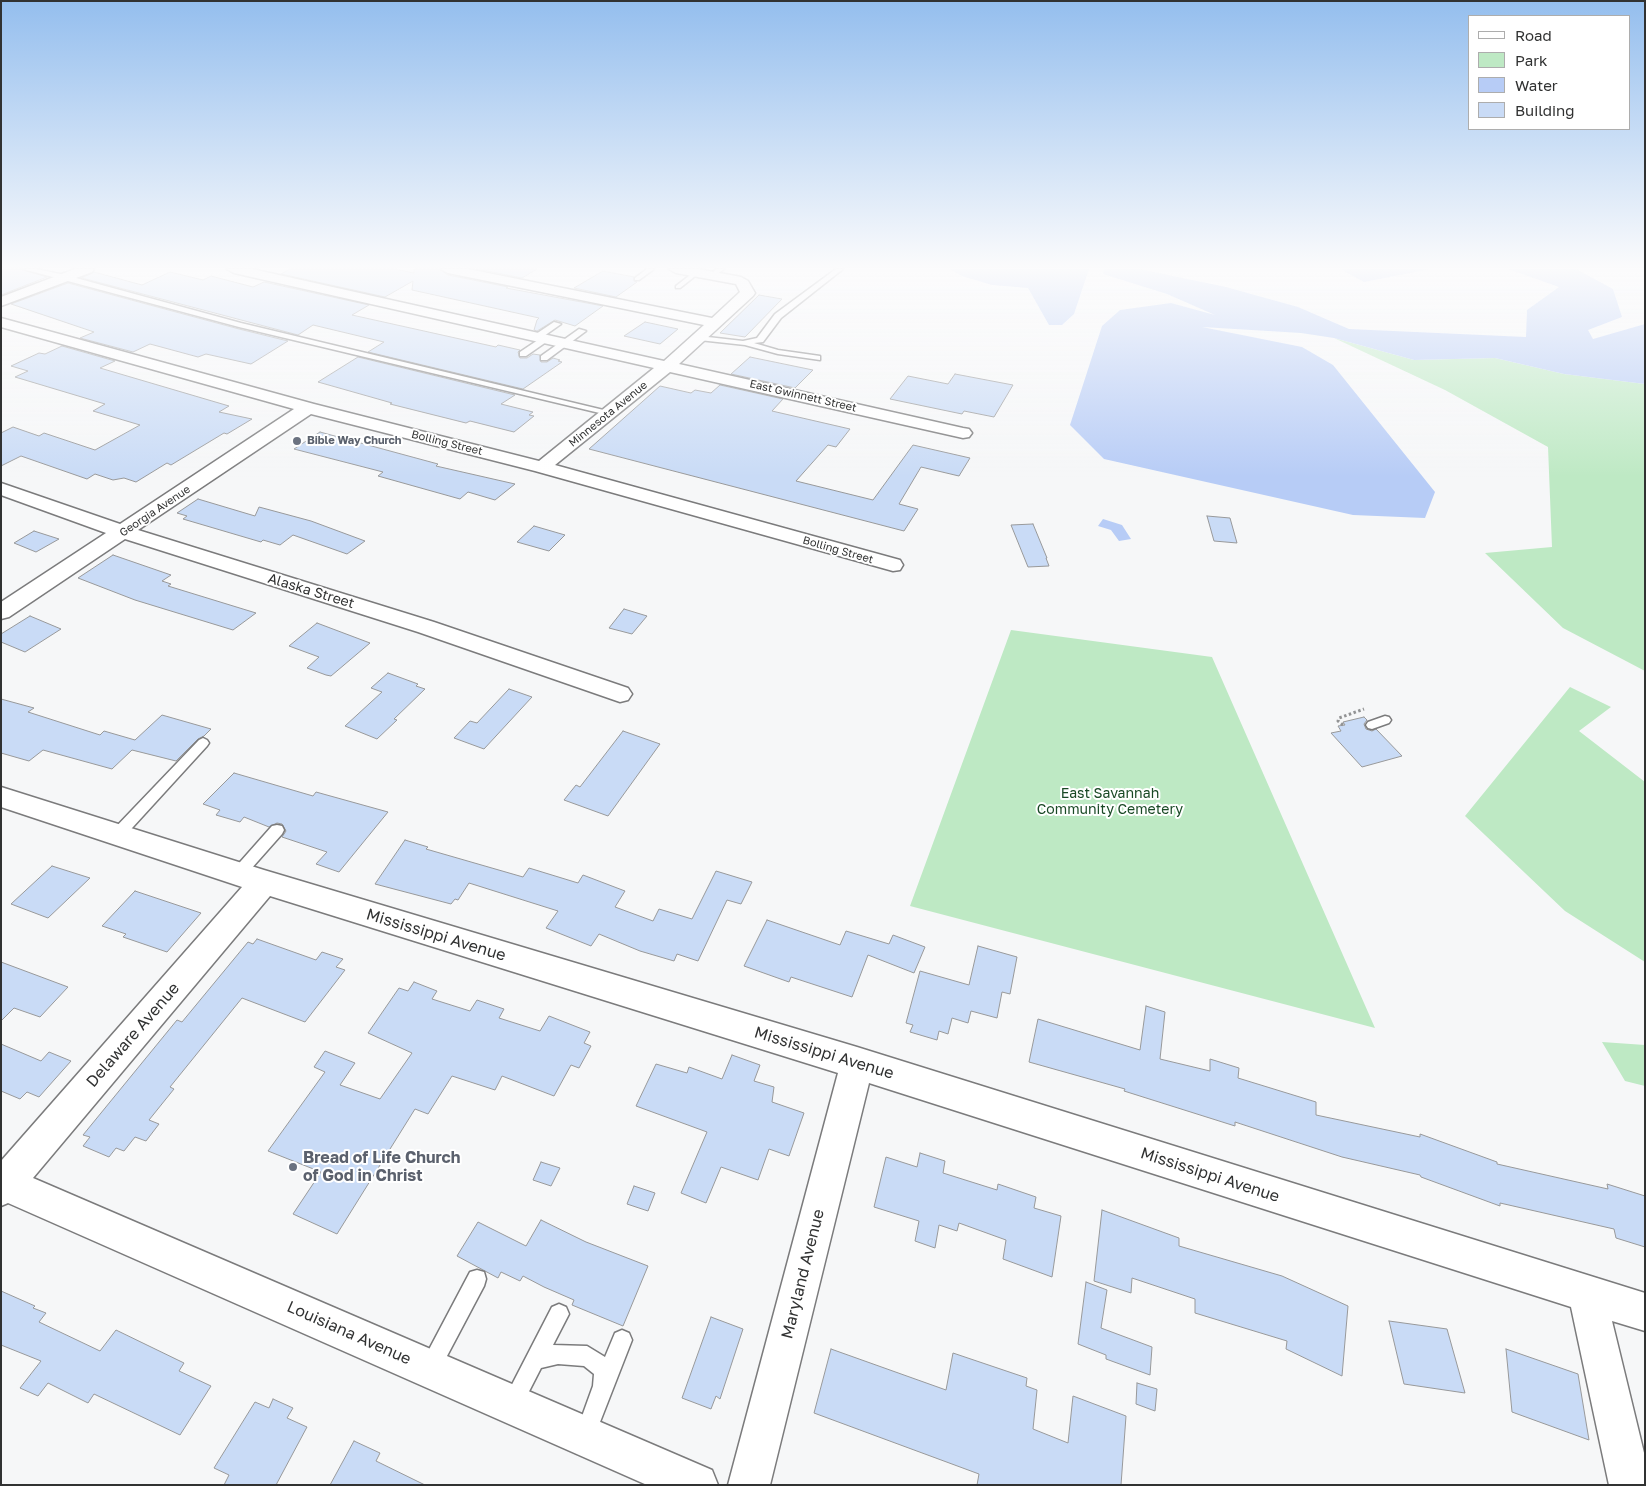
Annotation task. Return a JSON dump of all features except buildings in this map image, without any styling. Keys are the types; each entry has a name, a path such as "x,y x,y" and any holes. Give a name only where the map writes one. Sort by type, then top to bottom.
{"street":[{"name":"Bolling Street","path":"59,338 308,408 542,467 893,565"},
{"name":"East Gwinnett Street","path":"548,338 963,432"},
{"name":"Minnesota Avenue","path":"542,467 700,338"},
{"name":"Georgia Avenue","path":"1,612 308,408"},
{"name":"Alaska Street","path":"1,489 123,532 426,627 620,694"},
{"name":"Mississippi Avenue","path":"1,797 251,878 857,1063 1645,1312"},
{"name":"Delaware Avenue","path":"3,1185 251,878"},
{"name":"Maryland Avenue","path":"749,1485 857,1063"},
{"name":"Louisiana Avenue","path":"3,1185 697,1485"},
{"path":"1587,1295 1630,1485"}],"lane":[{"path":"296,338 608,412"},
{"path":"523,354 540,338"},
{"path":"544,358 571,338"},
{"path":"703,338 743,343 778,352 817,358"},
{"path":"743,343 761,338"},
{"path":"1372,725 1385,720"},
{"path":"117,835 203,743"},
{"path":"251,878 277,830"},
{"path":"430,1368 477,1280"},
{"path":"512,1404 559,1314"},
{"path":"585,1436 622,1340"},
{"path":"534,1360 558,1354 587,1356 605,1369 603,1386"}],"path":[{"path":"1342,725 1338,718 1371,707"}],"green space":[{"path":"1335,338 1414,360 1495,358 1564,374 1645,384 1645,671 1563,628 1485,553 1552,547 1548,447 1445,390"},
{"name":"East Savannah Community Cemetery","path":"1011,630 1212,657 1375,1028 910,906"},
{"path":"1570,687 1611,707 1579,731 1645,782 1645,962 1565,911 1465,816"},
{"path":"1602,1042 1645,1045 1645,1086 1625,1081"}],"water":[{"path":"1098,338 1259,338 1302,347 1333,365 1435,492 1425,518 1353,515 1104,459 1070,425"},
{"path":"1335,338 1645,338 1645,384 1564,374 1495,358 1414,360"},
{"path":"1103,519 1122,525 1131,539 1119,541 1111,530 1098,526"}],"place":[{"name":"Bible Way Church","path":"297,441"},
{"name":"Bread of Life Church of God in Christ","path":"293,1167"}]}
